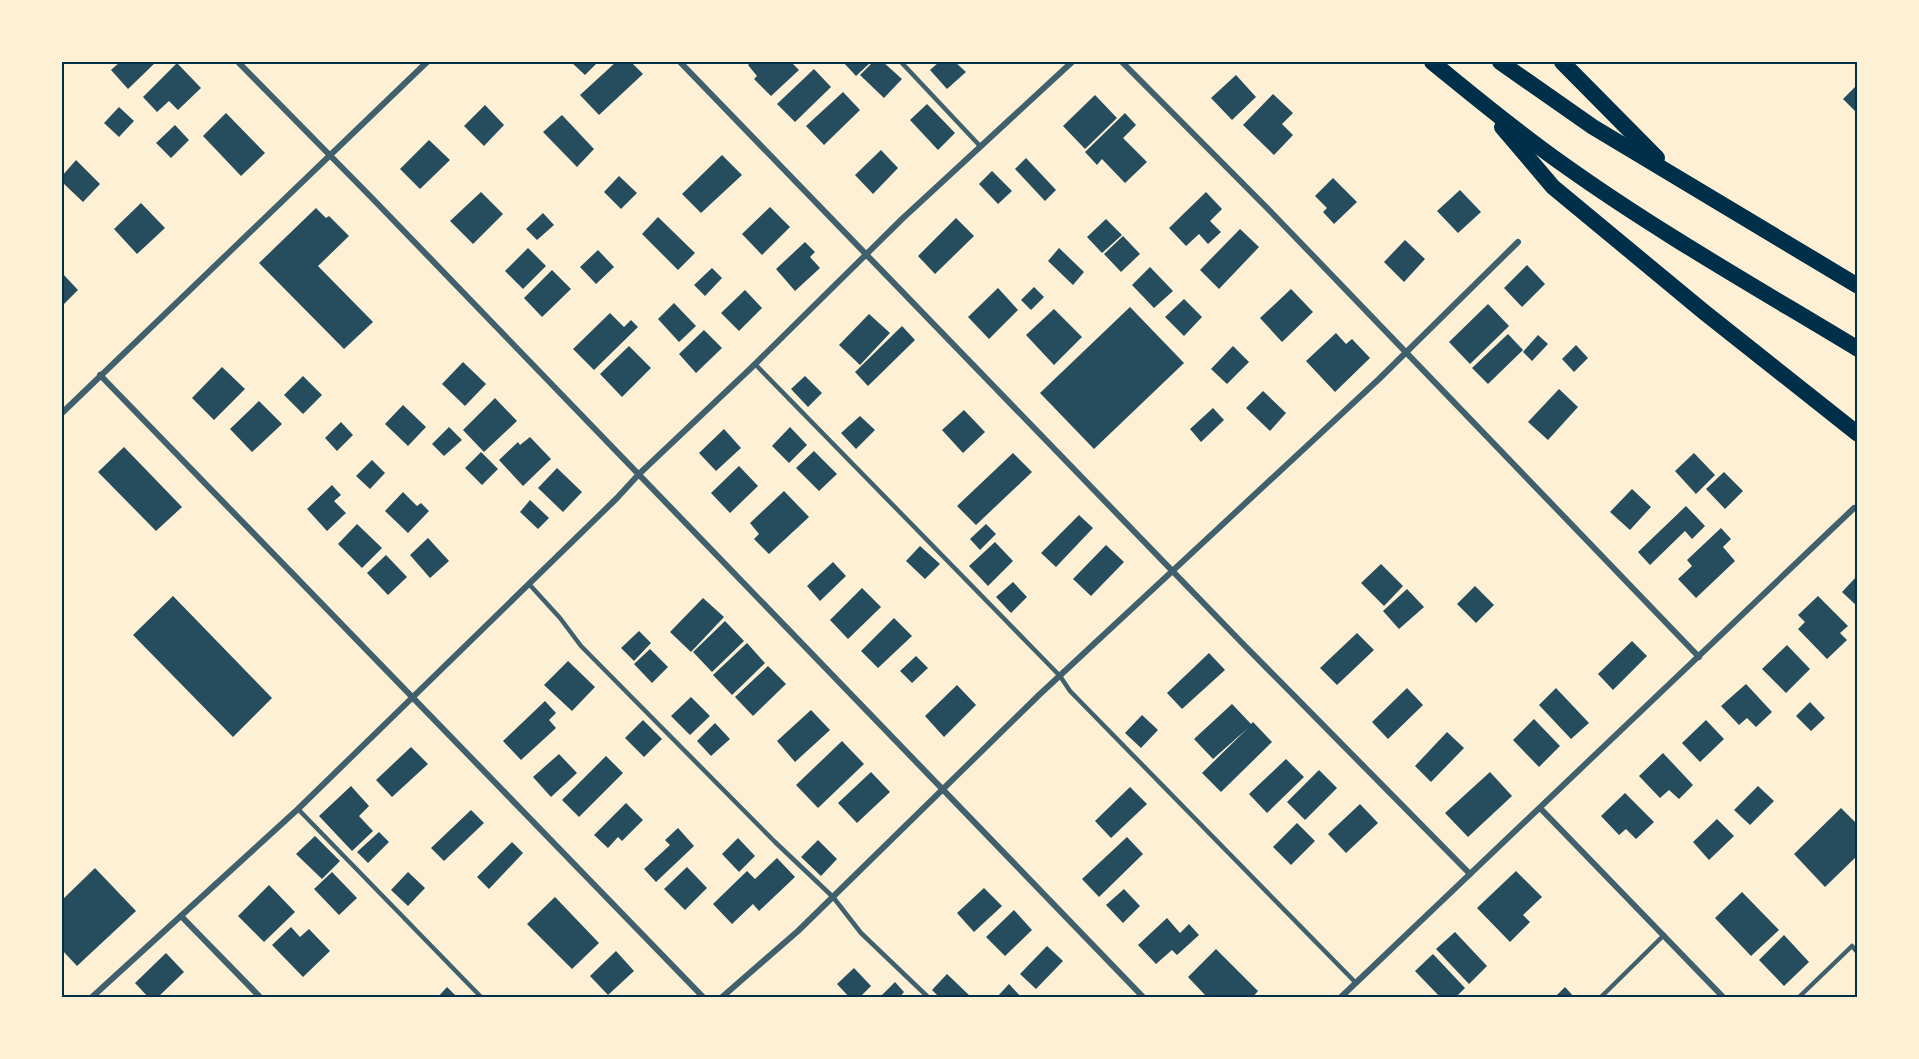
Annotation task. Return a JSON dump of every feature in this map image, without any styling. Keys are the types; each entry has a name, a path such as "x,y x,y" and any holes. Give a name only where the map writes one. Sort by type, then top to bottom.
{"highway":[{"path":"1432,62 1484,105 1564,165 1632,210 1857,349"},
{"path":"1500,62 1593,127 1857,286"},
{"path":"1562,62 1677,178"},
{"path":"1484,105 1553,187 1857,434"},
{"path":"1826,267 1857,270"}],"street":[{"path":"238,62 1144,998"},
{"path":"62,413 427,62"},
{"path":"681,62 1470,874"},
{"path":"91,998 298,809 639,474 980,146 1071,62"},
{"path":"1122,62 1271,212 1699,657"},
{"path":"721,998 798,931 1060,676 1379,380 1518,242"},
{"path":"100,375 705,998"},
{"path":"1340,998 1854,508"},
{"path":"1540,808 1724,998"},
{"path":"181,916 261,998"}],"lane":[{"path":"902,62 980,146"},
{"path":"755,364 1356,983"},
{"path":"529,584 560,618 581,646 681,744 715,783 775,843 833,897 861,933 929,998"},
{"path":"298,809 482,998"},
{"path":"1600,998 1664,935"},
{"path":"1798,998 1852,946 1857,953"}],"building":[{"path":"120,62 156,62 128,89 111,70"},
{"path":"571,62 598,62 585,75"},
{"path":"616,62 631,62 643,74 599,115 580,95"},
{"path":"751,62 791,62 799,70 771,96 754,79 757,76 748,65"},
{"path":"843,62 871,62 856,76"},
{"path":"873,62 883,62 902,79 884,98 860,75"},
{"path":"939,62 955,62 966,72 947,89 930,70"},
{"path":"177,63 201,88 178,110 169,101 157,112 143,97"},
{"path":"814,69 831,87 795,122 777,104"},
{"path":"1236,75 1256,97 1232,120 1211,98"},
{"path":"1858,84 1858,114 1843,99"},
{"path":"843,92 860,110 824,145 806,126"},
{"path":"1273,94 1293,113 1282,124 1293,135 1274,155 1243,125"},
{"path":"1095,95 1117,118 1085,149 1063,126"},
{"path":"927,104 955,133 938,150 910,120"},
{"path":"485,105 504,125 484,146 464,126"},
{"path":"119,107 134,121 119,137 104,123"},
{"path":"226,113 265,153 241,176 203,136"},
{"path":"1125,113 1136,125 1123,138 1147,162 1125,183 1102,159 1097,165 1085,152"},
{"path":"562,115 594,149 577,167 543,132"},
{"path":"175,125 189,140 171,158 156,143"},
{"path":"429,140 450,160 420,189 400,169"},
{"path":"881,150 898,168 873,194 855,175"},
{"path":"722,155 742,175 701,213 682,194"},
{"path":"1026,158 1056,190 1045,201 1015,169"},
{"path":"76,160 100,184 83,202 62,182 62,176"},
{"path":"992,171 1012,191 998,204 979,184"},
{"path":"619,176 637,193 621,209 604,192"},
{"path":"1333,178 1357,202 1334,224 1323,212 1327,208 1315,196"},
{"path":"1460,190 1481,212 1458,233 1437,211"},
{"path":"481,192 503,214 473,244 450,221"},
{"path":"1206,192 1222,209 1210,221 1221,232 1208,244 1199,234 1186,246 1169,228"},
{"path":"141,203 165,228 137,254 114,229"},
{"path":"770,207 790,227 762,255 742,234"},
{"path":"316,208 326,218 329,216 349,236 318,266 373,322 344,349 259,263"},
{"path":"543,213 554,225 537,240 526,229"},
{"path":"658,217 695,253 678,270 642,234"},
{"path":"956,218 974,236 935,274 918,256"},
{"path":"1106,219 1122,235 1102,253 1087,237"},
{"path":"1240,229 1259,247 1219,289 1200,270"},
{"path":"1123,236 1140,254 1121,272 1104,254"},
{"path":"1405,240 1425,259 1404,282 1384,262"},
{"path":"805,242 815,252 810,257 820,268 795,291 776,269"},
{"path":"528,248 546,266 523,289 505,271"},
{"path":"1059,248 1084,272 1073,285 1048,261"},
{"path":"598,250 614,267 596,284 580,267"},
{"path":"1527,265 1545,284 1522,307 1504,288"},
{"path":"1150,267 1173,291 1154,308 1132,285"},
{"path":"712,268 722,278 705,296 694,285"},
{"path":"552,270 571,289 542,317 524,298"},
{"path":"62,273 78,290 62,306"},
{"path":"1034,287 1044,297 1031,310 1021,300"},
{"path":"998,288 1018,310 989,339 968,317"},
{"path":"1291,289 1313,312 1282,342 1260,318"},
{"path":"745,290 762,308 739,331 721,313"},
{"path":"1184,299 1202,317 1184,336 1165,317"},
{"path":"674,303 696,326 679,342 658,319"},
{"path":"1488,304 1509,326 1470,364 1449,342"},
{"path":"1130,307 1184,363 1094,449 1040,393"},
{"path":"1054,309 1082,337 1054,365 1026,335"},
{"path":"610,313 624,327 631,320 638,327 594,370 573,349"},
{"path":"869,314 890,333 860,365 839,345"},
{"path":"902,326 915,340 868,386 855,372"},
{"path":"704,330 722,348 696,373 679,354"},
{"path":"1336,333 1346,344 1352,339 1370,358 1335,392 1306,361"},
{"path":"1508,334 1523,350 1488,384 1472,368"},
{"path":"1538,335 1548,344 1532,361 1523,352"},
{"path":"1576,345 1588,358 1574,372 1562,359"},
{"path":"629,346 651,368 622,397 600,374"},
{"path":"1233,346 1249,362 1227,384 1211,369"},
{"path":"463,362 486,384 465,406 442,384"},
{"path":"222,367 245,389 214,420 192,398"},
{"path":"303,376 322,395 303,414 284,395"},
{"path":"805,376 822,393 808,407 791,389"},
{"path":"1559,389 1578,407 1548,440 1528,422"},
{"path":"1263,391 1286,413 1270,431 1246,408"},
{"path":"495,398 517,421 484,452 463,430"},
{"path":"259,401 282,424 252,452 230,429"},
{"path":"403,405 426,427 408,446 385,424"},
{"path":"1213,408 1224,420 1201,442 1190,429"},
{"path":"964,410 985,432 963,453 942,430"},
{"path":"860,416 875,430 856,449 841,433"},
{"path":"341,422 353,435 337,451 325,438"},
{"path":"449,427 462,440 444,456 432,444"},
{"path":"790,427 807,445 789,463 772,446"},
{"path":"724,429 741,448 716,471 699,453"},
{"path":"530,437 551,459 523,486 499,460 518,442 520,445"},
{"path":"124,447 182,507 156,531 98,472"},
{"path":"814,451 837,474 819,491 796,468"},
{"path":"481,452 498,469 482,485 465,468"},
{"path":"1013,453 1032,472 976,525 957,506"},
{"path":"1694,453 1715,475 1696,494 1675,471"},
{"path":"372,460 385,473 370,489 356,476"},
{"path":"739,466 758,486 730,513 711,493"},
{"path":"557,468 582,492 563,512 538,488"},
{"path":"1724,472 1743,491 1725,509 1706,489"},
{"path":"332,485 341,495 334,501 346,513 327,531 307,509"},
{"path":"1632,489 1651,507 1630,530 1610,512"},
{"path":"784,491 809,517 769,554 754,539 759,534 750,523"},
{"path":"403,492 417,506 421,503 429,511 408,533 385,511"},
{"path":"530,500 549,518 538,529 520,512"},
{"path":"1686,506 1705,526 1692,539 1685,531 1650,565 1638,552"},
{"path":"1079,515 1093,528 1056,567 1041,553"},
{"path":"357,524 382,548 362,568 338,544"},
{"path":"986,524 996,534 980,550 970,539"},
{"path":"1721,528 1731,539 1723,547 1735,561 1696,598 1678,579 1692,566 1687,560"},
{"path":"428,538 449,561 430,578 410,555"},
{"path":"995,542 1013,561 988,586 969,566"},
{"path":"1106,545 1124,562 1091,596 1073,579"},
{"path":"920,546 940,564 925,579 906,561"},
{"path":"386,555 407,577 388,595 367,573"},
{"path":"833,562 846,576 820,601 807,586"},
{"path":"1381,564 1403,586 1384,606 1361,583"},
{"path":"1858,575 1858,607 1842,592"},
{"path":"1013,582 1027,597 1011,613 996,597"},
{"path":"1475,586 1494,605 1476,623 1457,604"},
{"path":"862,588 881,607 848,639 830,620"},
{"path":"1407,589 1424,607 1399,629 1383,611"},
{"path":"173,596 272,698 233,737 133,635"},
{"path":"1818,596 1848,626 1840,633 1847,640 1827,659 1798,629 1805,622 1798,615"},
{"path":"703,598 724,617 691,652 670,632"},
{"path":"894,618 912,636 878,668 861,651"},
{"path":"725,621 744,641 712,672 693,652"},
{"path":"639,631 651,643 634,661 621,648"},
{"path":"1357,633 1374,650 1337,685 1320,668"},
{"path":"1632,641 1647,656 1613,690 1598,674"},
{"path":"747,643 765,663 732,695 713,675"},
{"path":"1787,645 1810,669 1786,693 1762,669"},
{"path":"650,649 668,667 652,683 634,664"},
{"path":"1209,653 1225,670 1182,709 1167,693"},
{"path":"916,656 928,668 912,683 900,671"},
{"path":"568,661 595,687 572,711 544,685"},
{"path":"768,666 786,684 753,716 735,697"},
{"path":"1746,684 1772,712 1756,727 1747,718 1739,725 1721,706"},
{"path":"957,685 976,705 944,737 925,716"},
{"path":"1407,688 1423,705 1388,739 1372,722"},
{"path":"1556,688 1589,723 1571,739 1539,705"},
{"path":"691,697 710,716 690,735 671,716"},
{"path":"545,701 556,713 549,720 556,728 521,760 503,741"},
{"path":"1810,702 1825,718 1811,731 1796,716"},
{"path":"1232,704 1272,742 1221,792 1202,773 1248,728 1213,759 1194,739"},
{"path":"811,710 830,730 795,762 777,741"},
{"path":"1142,715 1158,730 1141,748 1125,733"},
{"path":"1534,719 1560,746 1539,767 1513,740"},
{"path":"643,720 662,739 644,757 625,738"},
{"path":"1706,720 1724,739 1700,762 1682,743"},
{"path":"715,723 730,739 711,756 697,741"},
{"path":"1447,732 1464,748 1431,782 1415,766"},
{"path":"842,741 864,764 818,808 796,785"},
{"path":"411,747 428,764 392,797 376,780"},
{"path":"1663,753 1693,785 1679,799 1669,790 1660,798 1639,776"},
{"path":"559,754 577,773 551,797 533,777"},
{"path":"606,756 623,773 579,817 562,800"},
{"path":"1286,759 1304,777 1267,813 1249,794"},
{"path":"1319,770 1337,788 1305,820 1287,802"},
{"path":"871,772 890,792 857,823 838,803"},
{"path":"1490,772 1512,796 1468,837 1445,813"},
{"path":"351,786 369,806 359,816 373,831 352,851 319,816"},
{"path":"1758,786 1774,801 1750,825 1734,810"},
{"path":"1130,787 1147,804 1111,838 1095,821"},
{"path":"1625,793 1654,822 1636,839 1626,829 1619,835 1601,816"},
{"path":"626,803 643,820 622,841 618,837 608,848 594,835"},
{"path":"1360,804 1378,823 1346,853 1328,834"},
{"path":"1841,808 1858,825 1858,855 1825,887 1794,854"},
{"path":"471,810 484,823 444,861 431,848"},
{"path":"1717,819 1734,836 1709,860 1693,842"},
{"path":"1297,823 1315,841 1291,865 1273,847"},
{"path":"678,828 694,846 656,882 644,869 670,845 665,840"},
{"path":"379,832 389,842 368,863 357,852"},
{"path":"315,836 340,861 322,879 296,854"},
{"path":"1127,837 1143,854 1099,897 1082,879"},
{"path":"738,838 755,856 739,872 722,854"},
{"path":"818,840 837,859 821,876 801,857"},
{"path":"512,842 523,853 489,889 477,877"},
{"path":"777,858 795,877 759,911 753,904 732,924 713,904 747,871 755,879"},
{"path":"687,867 707,888 685,910 664,889"},
{"path":"95,868 136,911 77,966 62,950 62,900"},
{"path":"1516,871 1542,897 1523,915 1530,922 1510,942 1477,908"},
{"path":"332,872 357,898 339,915 314,889"},
{"path":"408,872 425,888 408,906 391,890"},
{"path":"269,885 295,912 264,942 238,916"},
{"path":"984,888 1002,906 974,932 957,913"},
{"path":"1124,889 1140,906 1123,923 1106,905"},
{"path":"1742,892 1779,930 1751,956 1715,918"},
{"path":"555,897 599,943 572,969 527,924"},
{"path":"1014,910 1032,930 1005,956 986,937"},
{"path":"1167,918 1180,933 1189,924 1199,935 1177,955 1172,950 1156,964 1138,945"},
{"path":"291,927 300,937 309,929 330,951 303,977 272,945"},
{"path":"1455,932 1487,966 1469,984 1436,949"},
{"path":"1784,935 1809,962 1784,986 1759,960"},
{"path":"1047,946 1063,961 1036,989 1020,974"},
{"path":"1216,949 1258,991 1252,998 1203,998 1205,995 1188,977"},
{"path":"616,951 634,971 608,995 590,976"},
{"path":"166,953 184,972 157,998 149,998 135,983"},
{"path":"1433,954 1465,988 1455,998 1441,998 1415,971"},
{"path":"854,968 871,986 859,998 850,998 837,984"},
{"path":"947,974 970,996 968,998 940,998 932,990"},
{"path":"895,982 904,992 899,998 879,998"},
{"path":"1009,984 1022,998 996,998"},
{"path":"447,987 458,998 437,998"},
{"path":"1565,987 1575,998 1554,998"}]}
